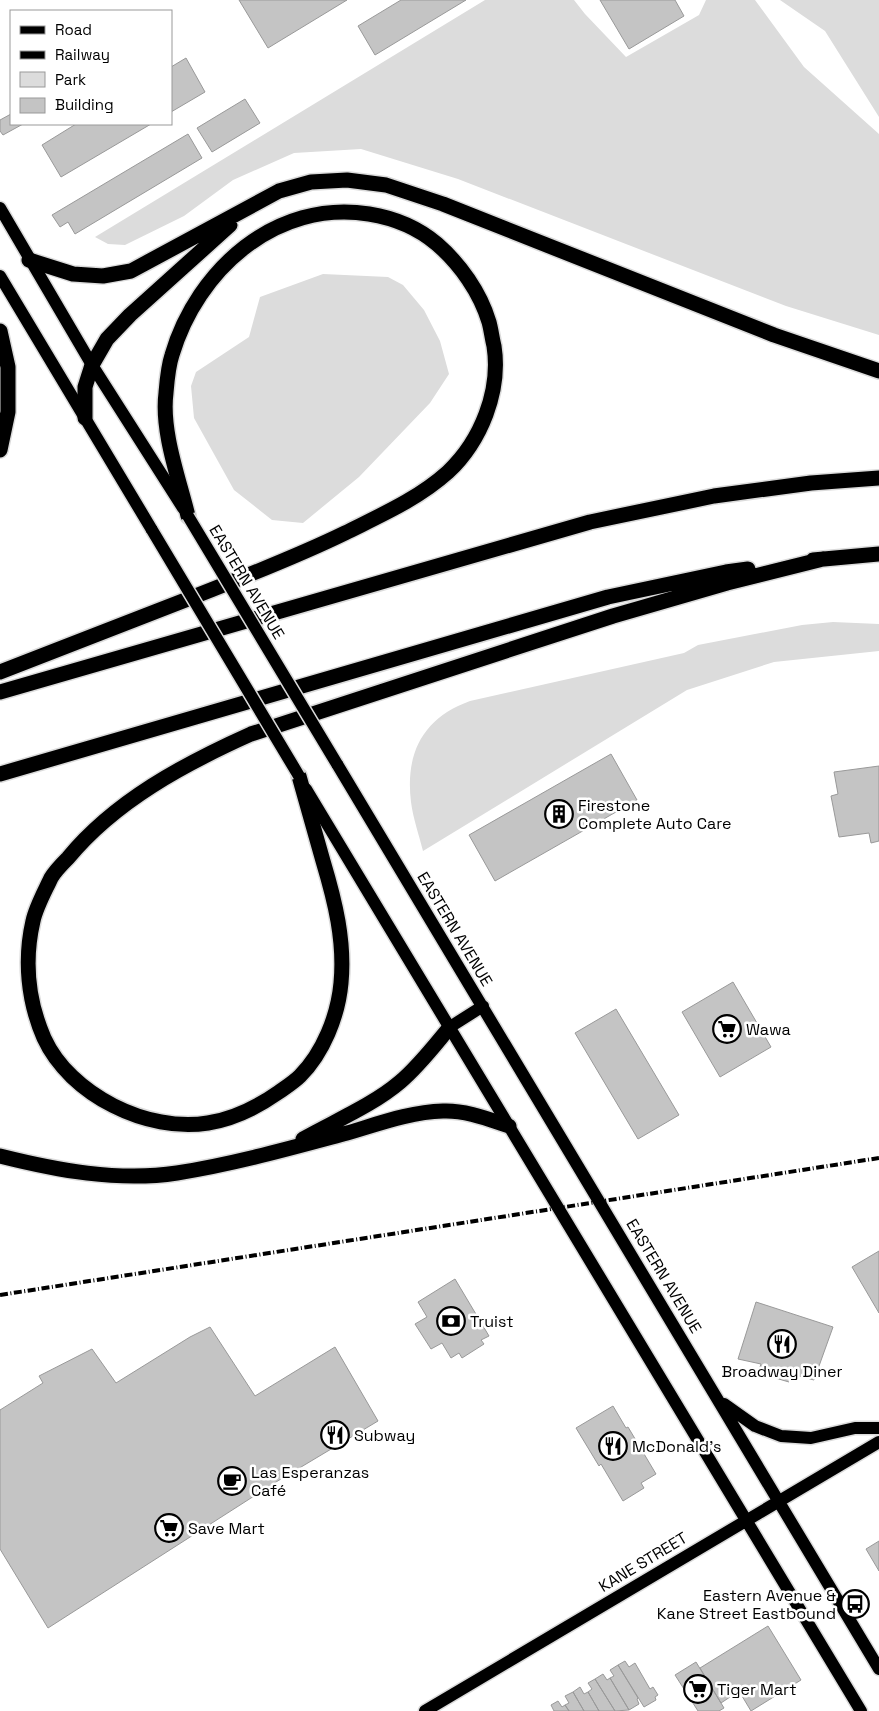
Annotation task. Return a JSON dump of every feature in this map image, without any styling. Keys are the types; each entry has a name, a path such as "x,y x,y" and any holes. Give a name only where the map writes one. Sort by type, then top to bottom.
{"highway":[{"path":"30,260 73,274 103,276 131,271 279,191 311,182 346,180 386,184 443,204 774,335 879,371"},
{"path":"85,418 85,387 92,365 107,339 130,315 249,207"},
{"path":"0,672 267,568 322,544 428,489 451,468 471,444 486,417 494,384 495,355 489,321 485,312 473,286 450,256 425,234 390,218 350,211 318,214 292,220 264,234 235,255 209,281 187,318 172,356 165,396 167,430 188,516"},
{"path":"0,331 8,366 8,412 0,450"},
{"path":"0,692 590,522 714,496 811,483 879,478"},
{"path":"0,774 608,597 726,572 823,559 879,554"},
{"path":"298,776 336,907 342,949 341,984 334,1017 322,1047 300,1076 270,1099 240,1114 208,1123 169,1124 129,1114 95,1096 66,1071 45,1040 34,1009 27,964 33,919 52,876 78,846 112,814 160,781 207,754 251,734 613,616 727,583 823,559"},
{"path":"282,1151 377,1098 400,1082 421,1062 450,1027"},
{"path":"0,1156 79,1172 128,1176 175,1174 282,1151 410,1116 444,1111 471,1114 509,1126"}],"main road":[{"name":"EASTERN AVENUE","path":"0,208 92,365 188,516 483,1006 879,1669"},
{"path":"0,276 298,776 861,1711"},
{"path":"450,1027 483,1006"},
{"path":"720,1401 754,1426 781,1436 810,1438 856,1428 879,1428"},
{"name":"KANE STREET","path":"425,1711 879,1442"}],"green space":[{"path":"485,0 574,0 626,57 699,15 706,0 755,0 804,67 879,134 879,335 786,306 458,179 361,149 294,153 233,180 184,216 125,245 108,244 95,237"},
{"path":"780,0 879,0 879,117 825,31"},
{"path":"323,274 388,277 403,285 424,310 440,341 449,374 430,403 359,477 303,523 272,520 234,490 194,418 191,386 196,372 249,337 260,297"},
{"path":"833,622 879,624 879,651 774,662 687,690 423,851 411,802 411,768 415,753 429,728 440,717 454,708 470,701 684,653 698,645 802,625"}],"building":[{"path":"239,0 347,0 268,48"},
{"path":"401,0 466,0 375,55 358,26"},
{"path":"600,0 675,0 684,16 629,49"},
{"path":"186,58 205,92 172,111 172,66"},
{"path":"245,99 260,123 212,152 197,128"},
{"path":"10,115 10,125 21,125 3,135 0,131 0,120"},
{"path":"74,125 149,125 61,177 42,145"},
{"path":"188,134 202,158 75,234 68,222 60,227 52,215"},
{"name":"Firestone Complete Auto Care","path":"611,754 637,800 495,881 469,835"},
{"path":"879,766 879,841 871,843 869,833 839,837 831,796 838,794 834,772"},
{"name":"Wawa","path":"733,982 771,1047 720,1077 682,1012"},
{"path":"616,1009 679,1115 638,1139 575,1033"},
{"path":"879,1251 879,1313 852,1267"},
{"name":"Truist","path":"455,1279 489,1336 481,1340 484,1344 462,1358 459,1353 451,1358 442,1343 431,1349 415,1324 427,1317 418,1302"},
{"path":"756,1302 833,1327 814,1380 792,1374 789,1382 758,1373 761,1364 738,1359"},
{"path":"210,1327 255,1396 335,1347 378,1421 276,1482 48,1628 0,1549 0,1410 43,1383 39,1376 92,1349 116,1383 190,1337"},
{"name":"McDonald's","path":"613,1406 656,1474 641,1483 644,1488 623,1501 601,1464 599,1466 576,1428"},
{"path":"879,1541 879,1571 866,1549"},
{"path":"768,1626 801,1680 751,1711 739,1691 721,1703 700,1668"},
{"path":"625,1661 629,1667 635,1663 650,1689 653,1687 658,1695 655,1697 656,1700 644,1707 618,1665"},
{"name":"Tiger Mart","path":"696,1662 724,1708 719,1711 698,1711 675,1675"},
{"path":"618,1665 638,1698 639,1704 629,1710 610,1678 614,1676 610,1670"},
{"path":"603,1674 607,1680 610,1678 629,1710 615,1711 595,1679"},
{"path":"595,1679 615,1711 599,1711 588,1692 592,1689 588,1683"},
{"path":"580,1687 584,1694 588,1692 599,1711 584,1711 573,1692"},
{"path":"573,1692 584,1711 569,1711 565,1705 569,1703 565,1696"},
{"path":"558,1701 562,1707 565,1705 569,1711 554,1711 551,1705"}],"railway":[{"path":"0,1295 879,1158"}],"place":[{"name":"Firestone Complete Auto Care","path":"559,814"},
{"name":"Wawa","path":"727,1029"},
{"name":"Truist","path":"451,1321"},
{"name":"Broadway Diner","path":"782,1344"},
{"name":"Subway","path":"335,1435"},
{"name":"McDonald's","path":"613,1446"},
{"name":"Las Esperanzas Café","path":"232,1481"},
{"name":"Save Mart","path":"169,1528"},
{"name":"Eastern Avenue & Kane Street Eastbound","path":"855,1604"},
{"name":"Tiger Mart","path":"698,1689"}]}
